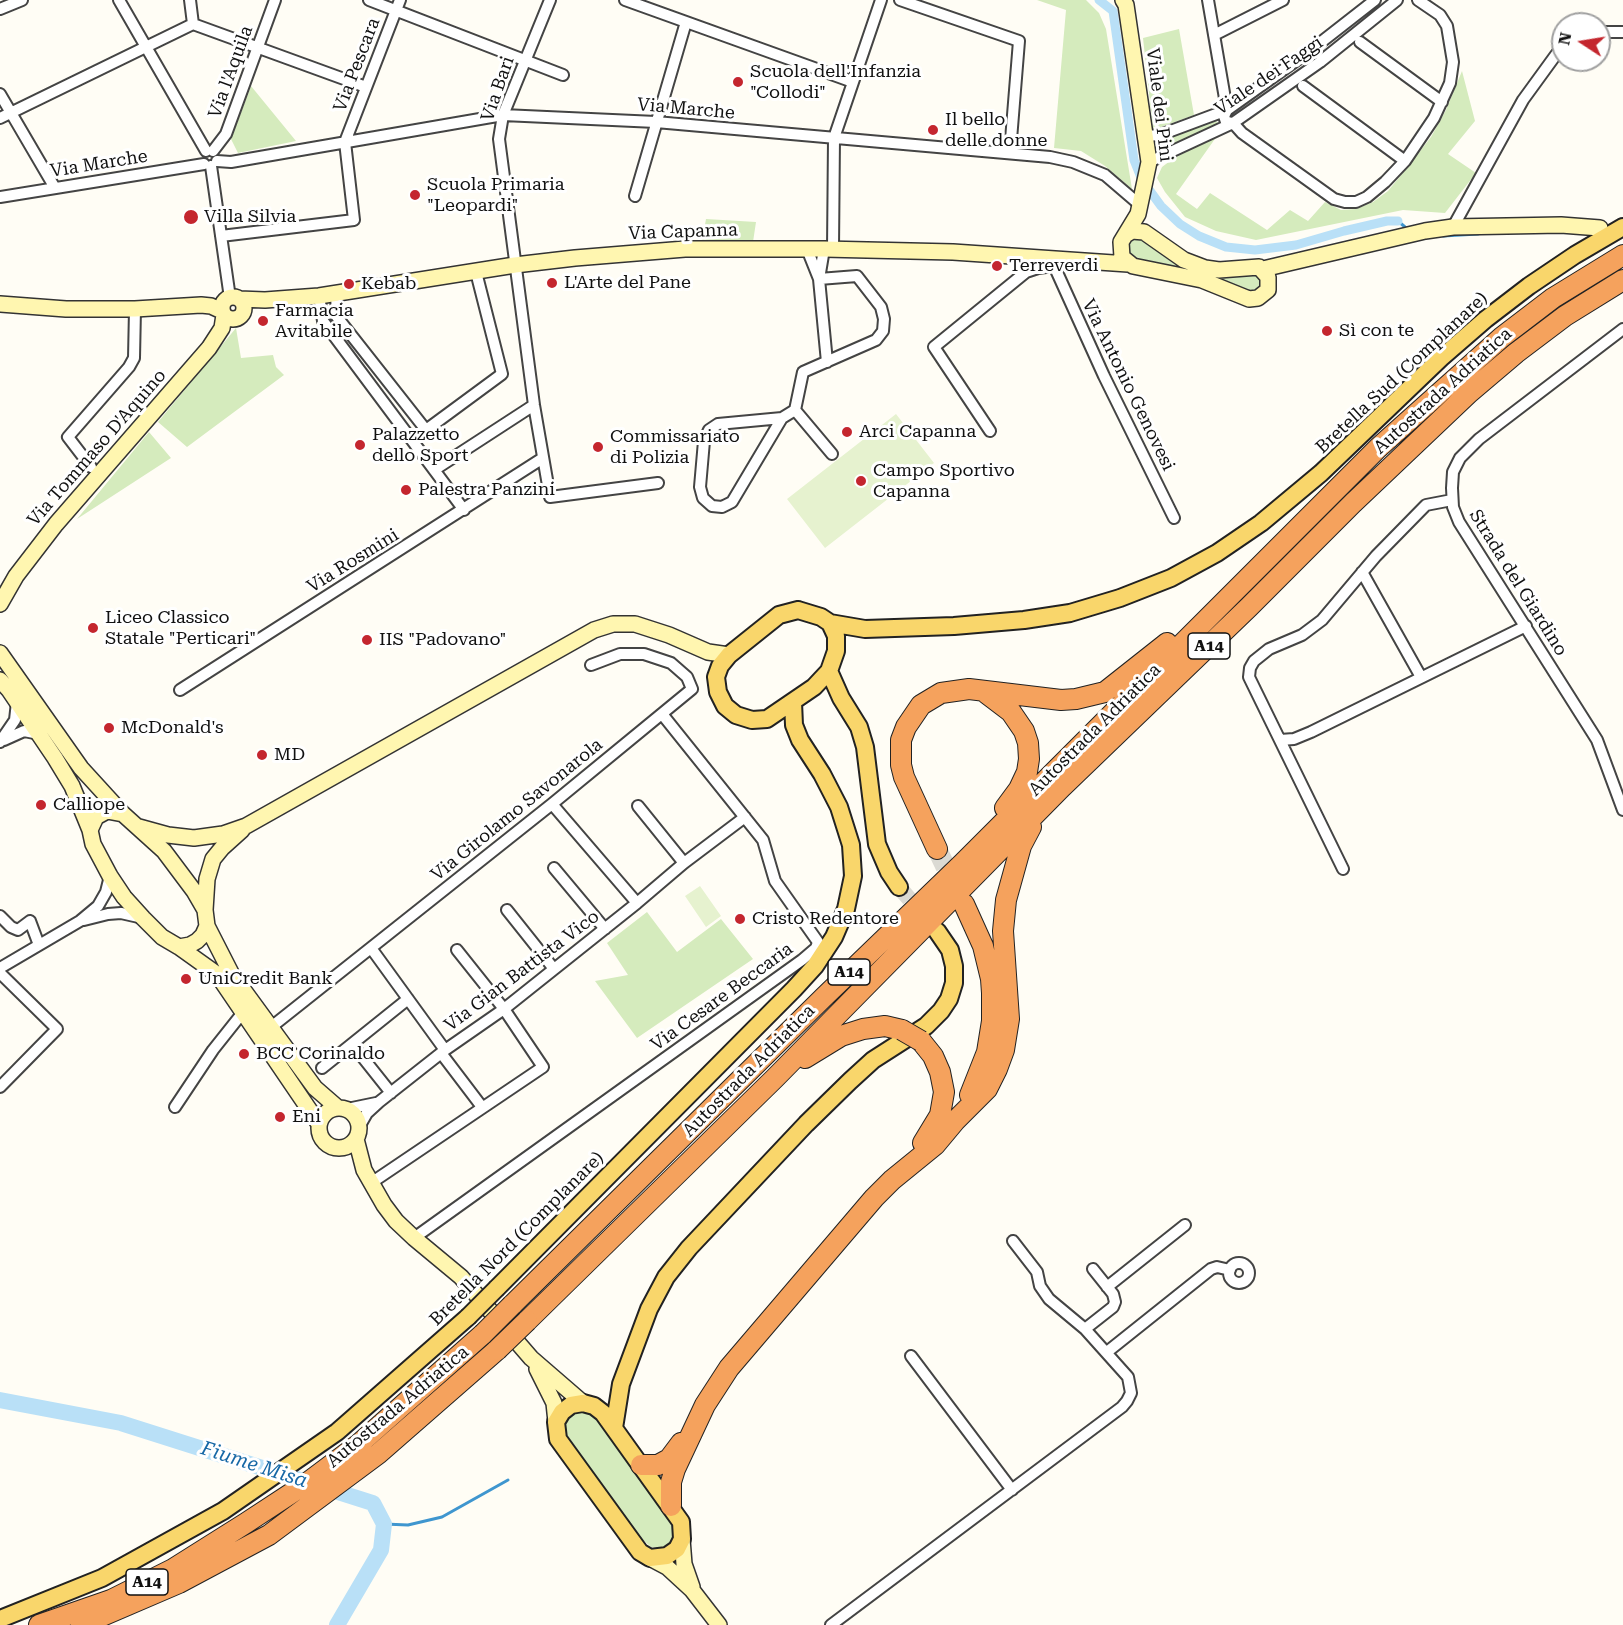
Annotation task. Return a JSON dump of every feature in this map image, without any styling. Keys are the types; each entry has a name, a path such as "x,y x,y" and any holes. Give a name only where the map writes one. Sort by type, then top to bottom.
{"highway":[{"name":"Autostrada Adriatica","path":"39,1625 111,1600 173,1569 307,1483 358,1444 483,1334 963,863 1378,448 1478,357 1553,298 1623,255"},
{"name":"Autostrada Adriatica","path":"81,1625 179,1583 268,1535 378,1454 497,1350 775,1078 1062,787 1470,392 1565,316 1623,280"},
{"path":"937,849 904,777 900,752 901,740 913,715 921,705 941,693 969,689 1061,700 1105,692 1233,592"},
{"path":"963,863 1019,789 1027,772 1029,759 1028,743 1019,721 1002,704 984,691"},
{"path":"670,1506 671,1482 692,1430 709,1398 729,1368 874,1198 935,1145 987,1089 1004,1050 1009,1019 1003,931 1009,884 1025,837 1062,787"},
{"path":"955,1121 972,1092 984,1064 992,1021 992,993 988,964 964,904"},
{"path":"775,1078 841,1036 863,1029 885,1026 902,1030 921,1041 933,1056 940,1072 944,1092 943,1103 935,1125 907,1168"},
{"path":"641,1466 658,1465 669,1459 692,1430"}],"main road":[{"name":"Viale dei Pini","path":"1123,0 1126,5 1149,162 1139,209 1123,241"},
{"path":"1139,209 1140,226 1144,232 1184,260 1205,268 1219,270 1253,266 1266,275 1284,265 1399,236 1453,227 1561,225 1600,228"},
{"name":"Bretella Sud (Complanare)","path":"830,623 865,629 1024,621 1070,612 1120,598 1171,578 1217,553 1262,523 1321,473 1441,358 1486,319 1575,255 1623,227"},
{"path":"1104,263 1116,254 1123,241 1138,231 1144,232"},
{"path":"1123,241 1122,257 1128,264"},
{"name":"Via Capanna","path":"232,309 265,300 336,294 515,265 651,251 828,249 953,252 1052,262 1128,264 1202,280 1253,299 1265,294 1266,275"},
{"path":"0,304 66,309 135,309 201,305 232,309"},
{"name":"Via Tommaso D'Aquino","path":"0,604 16,576 56,524 209,348 222,337 232,309"},
{"name":"Via Tommaso D'Aquino","path":"0,587 16,576"},
{"path":"697,649 716,677 718,692 725,706 736,715 752,720 767,719 814,687 829,671 836,651 836,636 830,623 821,617 798,610 779,615 729,656 720,666 716,677"},
{"path":"139,827 168,835 194,838 223,834 246,826 594,630 614,624 649,627 669,634 697,649 729,656"},
{"path":"836,651 844,642 865,629"},
{"path":"0,653 81,768 123,814 164,851 194,891 205,910"},
{"path":"829,671 841,698 859,727 865,747 877,844 889,872 899,887"},
{"path":"0,680 17,701 72,786 90,830 93,844 110,876 142,918 162,937 179,946 214,972 244,1011 319,1124 322,1140 329,1146 339,1149 368,1176"},
{"path":"814,687 841,698"},
{"name":"Bretella Nord (Complanare)","path":"0,1619 102,1578 223,1511 338,1432 468,1317 815,966 834,937 846,909 853,876 851,845 839,807 822,774 800,741 794,725 793,702"},
{"name":"Bretella Nord (Complanare)","path":"767,719 778,724 800,741"},
{"path":"90,830 92,822 101,813 112,811 123,814"},
{"path":"246,826 213,859 207,879 205,910 207,926 231,973 315,1088 356,1116 368,1176 384,1205 414,1238 461,1277 531,1358 551,1377 603,1413 681,1522 684,1564 693,1590"},
{"path":"179,946 190,945 197,941 207,926"},
{"path":"614,1428 621,1384 649,1310 666,1278 689,1248 806,1124 850,1081 873,1060 926,1026 949,999 954,982 954,966 950,950 937,931"},
{"path":"319,1124 325,1112 342,1108"},
{"path":"339,1149 352,1144 358,1133"},
{"path":"531,1358 554,1403 556,1434 561,1445 636,1548 667,1567 693,1590 719,1625"},
{"path":"556,1422 566,1408 589,1404 610,1396 621,1384"},
{"path":"650,1558 662,1558 673,1553 682,1539"}],"street":[{"path":"0,9 21,0"},
{"path":"119,0 209,151 217,154 211,164 232,309"},
{"path":"190,0 194,24"},
{"name":"Via l'Aquila","path":"209,151 226,134 275,0"},
{"path":"369,0 398,5 563,75"},
{"name":"Via Bari","path":"515,265 499,139 503,115 550,0"},
{"path":"625,0 853,82"},
{"path":"819,279 828,249 834,138 881,0"},
{"path":"900,0 1020,41 1010,152"},
{"path":"1208,0 1227,110 1233,112 1236,117 1233,123 1242,133 1334,199 1345,202 1356,202 1367,197 1385,182 1405,161 1442,102 1453,62 1447,26 1440,15 1418,0"},
{"path":"1214,35 1283,0"},
{"name":"Viale dei Faggi","path":"1145,136 1160,135 1227,110 1311,50 1375,0"},
{"name":"Viale dei Faggi","path":"1149,162 1233,123 1320,62 1397,0"},
{"name":"Via Pescara","path":"345,142 398,5"},
{"path":"635,196 686,22"},
{"path":"0,118 194,24 366,87"},
{"path":"1360,42 1442,102"},
{"path":"1453,227 1523,100 1551,62"},
{"path":"1304,86 1405,161"},
{"path":"0,94 55,188"},
{"name":"Via Marche","path":"0,197 231,162 503,115 656,122 1050,157 1090,167 1105,175 1139,209"},
{"path":"221,236 354,220 345,142"},
{"path":"807,249 819,279 827,362"},
{"path":"990,431 934,347 1026,272 1052,262"},
{"name":"Via Antonio Genovesi","path":"1052,262 1104,376 1174,518"},
{"path":"515,265 534,405 550,497 658,483"},
{"path":"336,294 337,317 426,430 502,374 476,272"},
{"path":"782,418 732,502 722,507 712,506 703,498 700,487 704,441 709,430 718,424 782,418 795,410 803,372 876,340 883,331 884,320 881,307 857,276 819,279"},
{"path":"319,296 323,321 464,510"},
{"path":"91,467 68,437 134,358 135,309"},
{"name":"Strada del Giardino","path":"1623,329 1472,446 1460,458 1453,472 1452,500 1459,522 1473,548 1490,569 1597,740 1623,810"},
{"path":"434,470 534,405"},
{"path":"795,410 832,454"},
{"name":"Via Rosmini","path":"180,690 543,458"},
{"path":"1343,869 1250,677 1250,668 1254,661 1269,649 1302,635 1322,620 1362,572 1426,505 1452,500"},
{"path":"1362,572 1421,677"},
{"path":"1280,740 1294,739 1311,732 1526,626"},
{"name":"Via Girolamo Savonarola","path":"270,1028 552,804 692,688 687,677 671,663 644,654 620,654 591,664"},
{"path":"1,742 15,720 17,701"},
{"name":"Via Cesare Beccaria","path":"414,1238 816,948 818,942 775,881 763,840 662,714"},
{"path":"1,742 24,731 39,734"},
{"path":"552,804 637,903"},
{"path":"638,806 684,863"},
{"name":"Via Gian Battista Vico","path":"358,1133 367,1113 379,1102 443,1051 504,1009 684,863 745,817"},
{"path":"554,868 605,928"},
{"path":"0,968 80,921 98,906 106,892 110,876"},
{"path":"507,910 554,969"},
{"path":"80,921 121,913 142,918"},
{"path":"0,916 11,927 18,930 30,921 39,945"},
{"path":"371,948 482,1107"},
{"path":"368,1176 482,1107 543,1066 504,1009 457,950"},
{"path":"0,973 57,1029 0,1088"},
{"path":"322,1068 408,999"},
{"path":"175,1107 213,1050 244,1011"},
{"path":"352,1044 391,1093"},
{"name":"Via Gian Battista Vico","path":"342,1108 356,1109 379,1102"},
{"path":"1107,1287 1185,1225"},
{"path":"831,1625 1122,1407 1131,1393 1128,1377 1085,1329 1049,1299 1040,1286 1037,1272 1013,1241"},
{"path":"1085,1329 1113,1307 1115,1299 1094,1269"},
{"path":"1107,1352 1211,1269 1230,1270"},
{"path":"911,1356 1012,1490"}],"green space":[{"path":"1037,0 1086,0 1099,13 1106,29 1132,189 1105,166 1081,151 1054,148 1066,10"},
{"path":"1179,29 1194,115 1153,130 1143,38"},
{"path":"1462,71 1475,121 1448,154 1476,173 1445,213 1403,210 1256,240 1216,231 1185,217 1157,178 1162,167 1174,158 1217,136 1176,194 1197,209 1210,193 1267,230 1290,210 1308,221 1325,202 1341,210 1356,209 1373,202 1388,191 1431,137 1446,110"},
{"path":"251,86 296,141 238,153 231,139"},
{"path":"1212,120 1218,122 1215,127 1157,150 1153,147 1156,142"},
{"path":"706,219 756,222 753,242 702,241"},
{"path":"1133,236 1231,271 1265,275 1258,294 1136,263 1126,255 1128,240"},
{"path":"236,328 241,358 273,355 276,367 284,375 187,447 158,422"},
{"name":"Campo Sportivo Capanna","path":"896,414 934,463 825,548 787,499"},
{"path":"149,432 171,458 77,519"},
{"path":"700,886 721,916 706,927 685,896"},
{"path":"647,912 677,952 721,919 753,959 637,1038 595,981 628,975 607,943"},
{"path":"587,1405 674,1517 675,1541 664,1549 651,1547 641,1538 565,1434 564,1419"}],"waterway":[{"path":"1099,0 1113,11 1134,160 1142,180 1161,206 1180,224 1199,236 1226,247 1255,250 1296,245 1344,231 1387,221 1398,221"},
{"path":"1398,221 1405,227"},
{"path":"1443,236 1478,234"},
{"name":"Fiume Misa","path":"0,1400 121,1423 373,1503 384,1524 381,1550 337,1625"},
{"path":"384,1524 408,1525 442,1517 508,1480"}],"tunnel":[{"path":"937,849 957,891"},
{"path":"899,887 924,916"}],"place":[{"name":"Scuola dell'Infanzia \"Collodi\"","path":"738,82"},
{"name":"Il bello delle donne","path":"933,130"},
{"name":"Scuola Primaria \"Leopardi\"","path":"415,195"},
{"name":"Villa Silvia","path":"191,217"},
{"name":"Terreverdi","path":"997,266"},
{"name":"L'Arte del Pane","path":"552,283"},
{"name":"Kebab","path":"349,284"},
{"name":"Farmacia Avitabile","path":"263,321"},
{"name":"Sì con te","path":"1327,331"},
{"name":"Arci Capanna","path":"847,432"},
{"name":"Palazzetto dello Sport","path":"360,445"},
{"name":"Commissariato di Polizia","path":"598,447"},
{"name":"Campo Sportivo Capanna","path":"861,481"},
{"name":"Palestra Panzini","path":"406,490"},
{"name":"Liceo Classico Statale \"Perticari\"","path":"93,628"},
{"name":"IIS \"Padovano\"","path":"367,640"},
{"name":"McDonald's","path":"109,728"},
{"name":"MD","path":"262,755"},
{"name":"Calliope","path":"41,805"},
{"name":"Cristo Redentore","path":"740,919"},
{"name":"UniCredit Bank","path":"186,979"},
{"name":"BCC Corinaldo","path":"244,1054"},
{"name":"Eni","path":"280,1117"}]}
